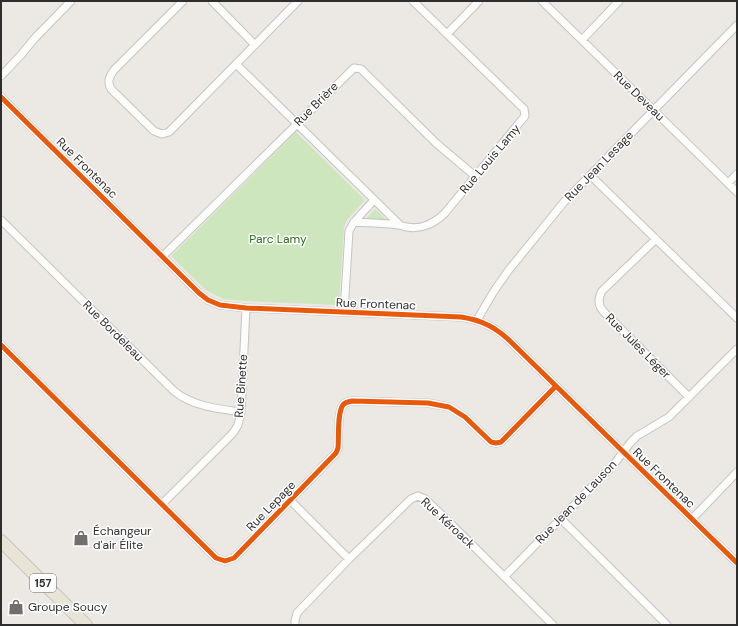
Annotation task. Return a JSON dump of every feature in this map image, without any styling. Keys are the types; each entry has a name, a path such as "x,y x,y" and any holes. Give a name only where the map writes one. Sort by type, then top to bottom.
{"main road":[{"name":"157","path":"1,541 86,625"}],"street":[{"path":"1,76 71,1"},
{"path":"183,1 111,74 108,82 111,89 154,131 164,134 169,132 298,1"},
{"path":"212,1 255,45"},
{"name":"Rue Louis Lamy","path":"354,222 400,225 419,228 438,219 525,116 525,111 413,1"},
{"path":"447,34 479,1"},
{"name":"Rue Deveau","path":"542,1 737,192"},
{"path":"582,40 619,1"},
{"name":"Rue Jean Lesage","path":"477,320 494,291 556,210 737,25"},
{"path":"236,64 400,225"},
{"name":"Rue Brière","path":"162,257 351,69 358,68 436,143 475,176"},
{"name":"Rue Frontenac","path":"1,97 162,257 208,300 224,306 246,308 450,317 477,320 489,325 501,333 737,563"},
{"path":"728,183 737,174"},
{"path":"590,175 737,318"},
{"path":"344,312 349,235 354,222 374,200"},
{"name":"Rue Bordeleau","path":"1,220 182,398 192,402 241,412"},
{"name":"Rue Jules Léger","path":"656,239 602,291 600,306 603,311 689,397"},
{"name":"Rue Binette","path":"162,504 233,433 238,425 241,412 246,308"},
{"name":"Rue Lepage","path":"1,345 216,558 225,561 234,558 291,501 337,451 340,412 342,406 346,403 352,401 420,403 445,406 462,414 491,442 496,443 501,442 556,386"},
{"name":"Rue Jean de Lauson","path":"504,576 615,463 638,436 669,417 737,349"},
{"path":"692,519 737,472"},
{"name":"Rue Kéroack","path":"295,623 297,613 349,559 411,499 418,496 425,500 553,625"},
{"path":"291,501 349,559"},
{"path":"561,519 667,625"}],"green space":[{"name":"Parc Lamy","path":"296,132 365,200 347,220 344,227 339,304 223,299 206,290 173,258 172,255"},
{"path":"375,209 388,221 365,220"}],"cycle path":[{"path":"1,97 199,293 208,300 220,305 246,308 461,317 476,320 495,329 512,343 737,563"},
{"path":"1,345 216,558 225,561 234,558 336,453 338,448 340,414 343,405 346,403 352,401 428,403 449,407 465,417 491,442 496,443 501,442 556,386"}],"place":[{"name":"Échangeur d'air Élite","path":"81,538"},
{"name":"Groupe Soucy","path":"16,607"}]}
